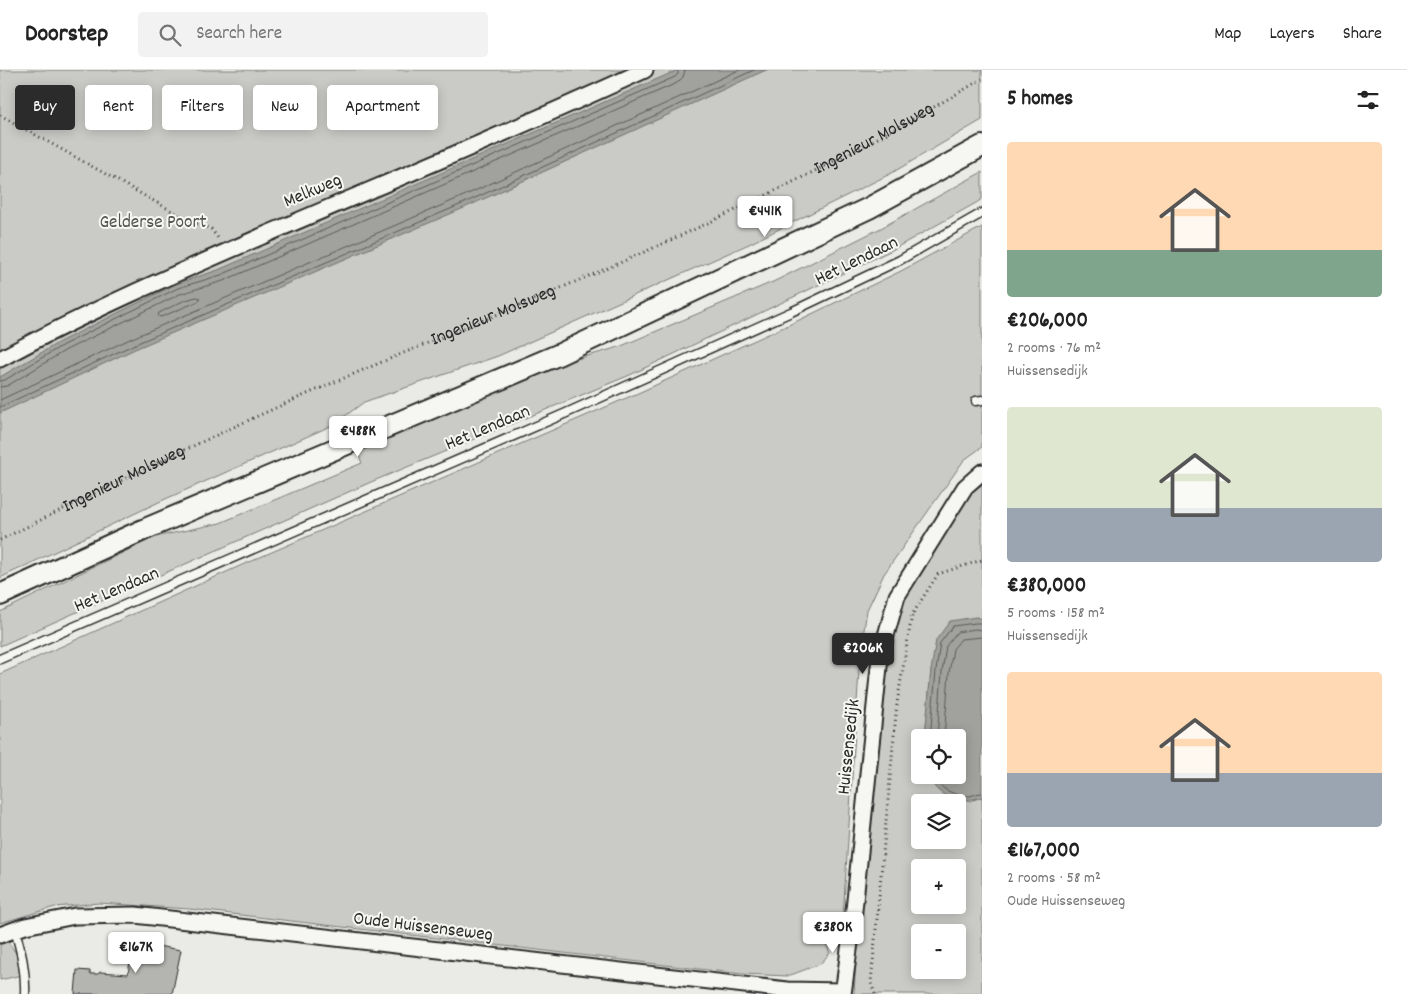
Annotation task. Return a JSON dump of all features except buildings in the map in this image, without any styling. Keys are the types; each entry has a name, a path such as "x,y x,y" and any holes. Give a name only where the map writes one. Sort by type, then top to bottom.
{"main road":[{"path":"0,595 143,530 560,354 869,208 982,146"}],"street":[{"name":"Melkweg","path":"0,359 35,340 228,250 645,70"},
{"name":"Huissensedijk","path":"843,992 853,920 880,657 897,596 965,487 982,472"},
{"name":"Oude Huissenseweg","path":"0,935 75,916 135,915 786,990 843,992"}],"lane":[{"name":"Het Lendaan","path":"0,659 564,414 791,312 900,260 982,213"},
{"path":"15,930 24,962 25,994"}],"path":[{"name":"Ingenieur Molsweg","path":"0,540 259,415 643,253 872,142 982,79"},
{"path":"0,115 188,220 211,229 228,250"},
{"path":"875,994 871,983 897,703 912,615 938,574 982,560"}],"green space":[{"name":"Gelderse Poort","path":"0,70 982,70 982,120 890,174 749,244 498,356 364,402 333,425 161,501 0,578"},
{"path":"982,172 982,199 892,250 630,375 371,482 0,646 0,612 155,537 220,523 362,463 356,449 542,369 619,347 775,281 881,228"},
{"path":"982,227 982,447 964,460 884,574 867,610 860,656 842,932 826,944 830,953 820,964 788,976 742,974 189,909 99,903 55,907 0,923 0,674 242,565 638,393 795,322 901,271"},
{"path":"982,482 982,619 976,617 931,670 926,729 911,729 911,784 932,784 954,794 911,794 911,849 966,849 966,799 970,801 982,797 982,994 854,994 885,651 894,613 930,549 971,493"},
{"path":"7,940 20,959 22,975 0,980 0,943"}],"water":[{"path":"678,70 766,70 464,208 135,349 0,413 0,377 61,341 176,284 218,270"},
{"path":"976,617 982,619 982,797 974,799 966,799 966,794 943,794 934,784 966,784 966,729 926,729 931,670 936,640 950,621"}]}
